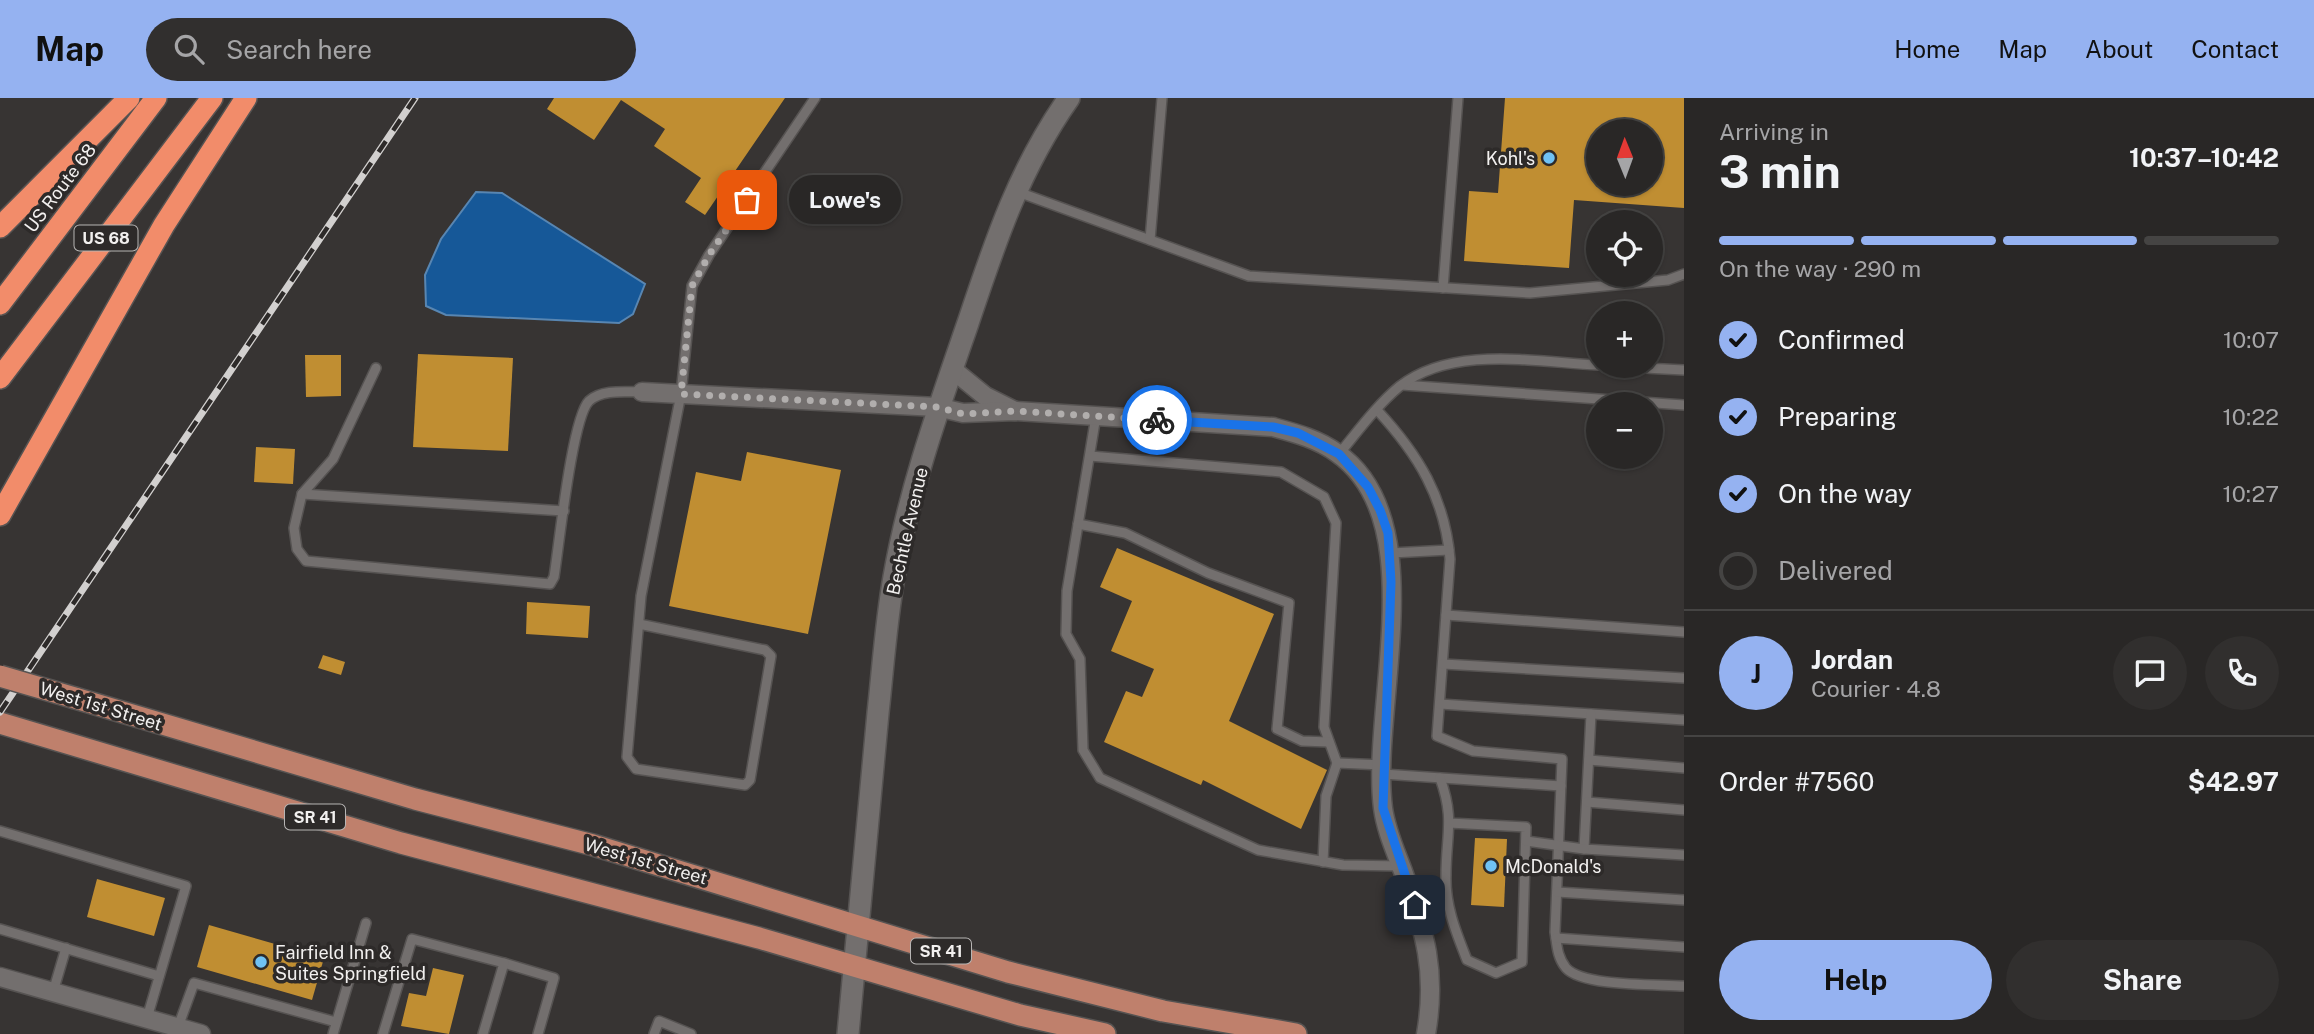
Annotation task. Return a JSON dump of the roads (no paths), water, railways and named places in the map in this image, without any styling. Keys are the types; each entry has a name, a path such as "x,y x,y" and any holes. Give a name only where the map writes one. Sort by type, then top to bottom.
{"highway":[{"path":"0,227 129,98"},
{"name":"US Route 68","path":"0,304 156,98"},
{"name":"US 68","path":"0,378 212,98"},
{"path":"0,515 164,225 246,98"}],"main road":[{"name":"West 1st Street","path":"0,676 415,799 593,845 1007,972 1163,1011 1296,1034"},
{"name":"SR 41","path":"0,723 401,844 760,938 853,968 1020,1015 1105,1034"}],"street":[{"name":"Bechtle Avenue","path":"848,1034 855,925 894,577 937,407 1016,191 1032,154 1069,98"},
{"path":"952,369 985,396 1015,411"},
{"path":"642,392 937,407 963,414 1015,411 1273,427 1298,433 1339,454 1368,487 1380,510 1391,553 1383,808 1429,951 1432,977 1426,1034"},
{"path":"0,977 188,1031"}],"lane":[{"path":"639,624 765,650 771,656 750,780 745,785 636,769 630,764 627,757 641,596 681,394 692,286 709,255 816,98"},
{"path":"1150,240 1162,98"},
{"path":"1443,288 1458,98"},
{"path":"1016,191 1249,276 1530,293 1668,280 1684,274"},
{"path":"1339,454 1402,385 1436,366 1454,361 1586,365"},
{"path":"376,368 332,459 302,494 294,528 297,549 306,561 550,584 554,577 574,447 588,402 601,394 642,392"},
{"path":"1663,369 1684,370"},
{"path":"1402,385 1684,405"},
{"path":"1377,410 1417,457 1431,482 1442,511 1449,550 1437,736 1473,751 1562,759 1556,938 1558,956 1568,970 1588,980 1684,986"},
{"path":"1096,416 1067,591 1066,634 1080,659 1083,750 1100,778 1258,850 1323,862 1401,866"},
{"path":"1090,456 1281,472 1324,497 1336,523 1324,727 1337,763 1326,796 1323,862"},
{"path":"302,494 564,511"},
{"path":"1078,524 1125,533 1208,573 1289,603 1277,729 1302,741 1329,742"},
{"path":"1391,553 1449,550"},
{"path":"1446,615 1684,632"},
{"path":"1443,664 1684,678"},
{"path":"1440,704 1684,720"},
{"path":"1584,849 1591,714"},
{"path":"1589,761 1684,768"},
{"path":"1337,763 1440,778 1561,786"},
{"path":"1440,778 1451,807 1449,823 1446,877 1448,912 1467,960 1496,973 1522,961 1526,827 1449,823"},
{"path":"1587,802 1684,810"},
{"path":"0,831 186,886 147,1018"},
{"path":"1526,841 1584,849 1684,855"},
{"path":"1557,892 1684,900"},
{"path":"333,1034 366,923"},
{"path":"0,929 159,976"},
{"path":"1556,938 1684,947"},
{"path":"383,1034 412,939 554,978 538,1034"},
{"path":"53,992 65,948"},
{"path":"483,1034 504,964"},
{"path":"188,1031 194,983 336,1023"},
{"path":"654,1034 659,1021 691,1034"}],"water":[{"path":"476,192 502,193 645,284 633,314 619,323 446,315 426,306 425,275 441,239"}],"railway":[{"path":"0,712 415,98"}],"place":[{"name":"Kohl's","path":"1549,158"},
{"name":"Lowe's","path":"747,200"},
{"name":"McDonald's","path":"1491,866"},
{"name":"Fairfield Inn & Suites Springfield","path":"261,962"}]}
